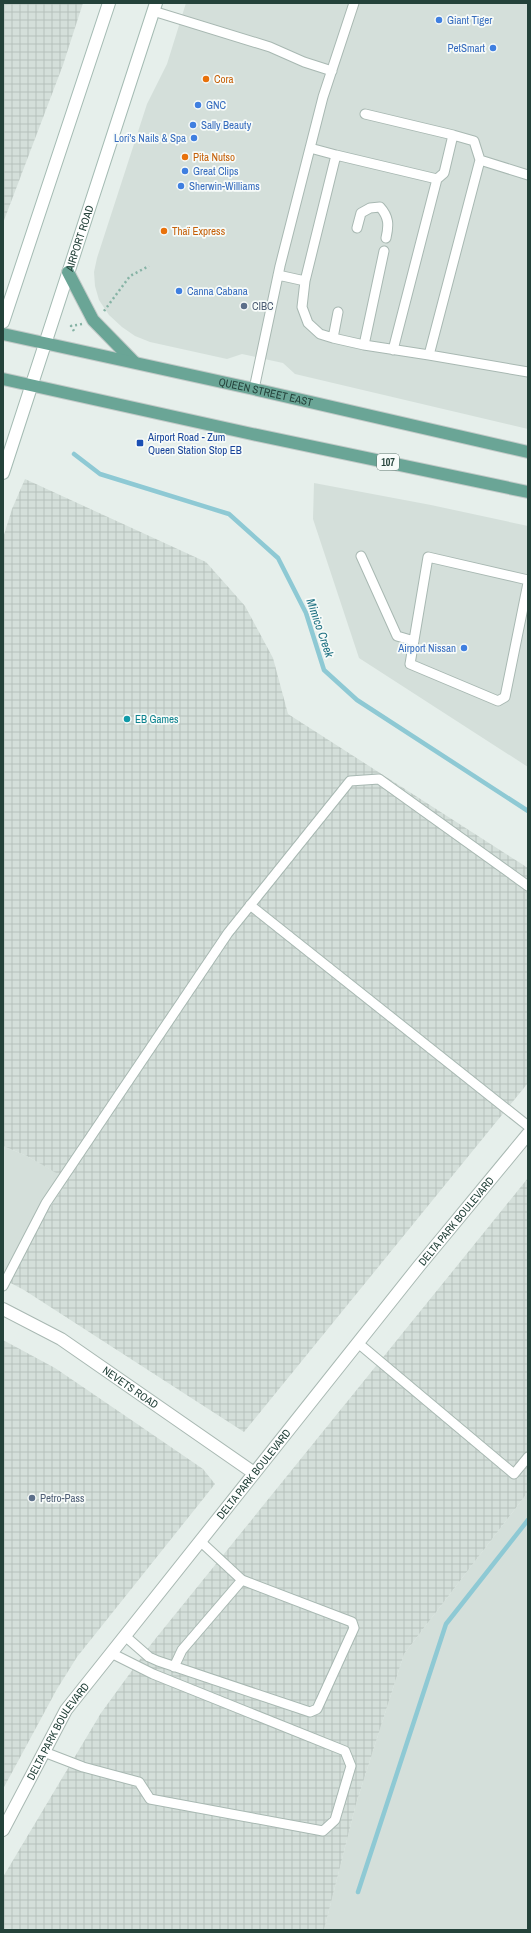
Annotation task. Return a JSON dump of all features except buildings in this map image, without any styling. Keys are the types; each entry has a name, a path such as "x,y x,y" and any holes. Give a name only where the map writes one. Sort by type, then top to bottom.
{"main road":[{"path":"68,272 93,320 134,362"},
{"name":"QUEEN STREET EAST","path":"3,334 134,362 528,452"},
{"name":"107","path":"3,379 252,434 527,492"}],"street":[{"path":"3,322 109,3"},
{"name":"AIRPORT ROAD","path":"3,473 155,7"},
{"name":"DELTA PARK BOULEVARD","path":"3,1830 66,1710 358,1343 528,1134"},
{"name":"NEVETS ROAD","path":"3,1309 61,1339 254,1473"}],"lane":[{"path":"254,389 278,275 310,148 354,3"},
{"path":"155,7 270,47 332,72"},
{"path":"364,114 474,141 480,160 429,355"},
{"path":"393,350 437,179 444,173 453,135"},
{"path":"310,148 437,179"},
{"path":"336,155 305,281 302,307 308,323 320,334 332,338 364,345 528,372"},
{"path":"480,160 528,175"},
{"path":"358,228 361,213 370,208 380,207 386,214 389,226 386,238"},
{"path":"364,345 384,251"},
{"path":"278,275 305,281"},
{"path":"332,338 338,312"},
{"path":"361,556 397,636 414,641"},
{"path":"428,557 528,582 505,697 498,701 410,664 428,557"},
{"path":"3,1286 46,1203 228,933 350,781 379,779 528,886"},
{"path":"250,905 528,1126"},
{"path":"358,1343 514,1474 528,1457"},
{"path":"125,1636 149,1657 174,1667 310,1712 317,1710 354,1628 352,1622 242,1580 200,1541"},
{"path":"174,1667 182,1650 242,1580"},
{"path":"44,1752 83,1768 139,1782 150,1799 323,1831 335,1820 351,1766 345,1751 154,1674 111,1653"}],"path":[{"path":"102,313 130,276 149,266"},
{"path":"74,331 71,326 87,323"}],"shaded area":[{"path":"3,3 83,3 63,65 3,223"},
{"path":"186,3 528,3 528,429 295,374 283,363 242,354 227,359 150,342 135,336 109,315 99,300 95,286 94,272 97,258 147,104 167,64"},
{"path":"25,479 206,562 245,606 273,658 288,714 528,868 528,1083 244,1432 24,1290 3,1279 68,1180 27,1156 3,1146 3,538 12,509"},
{"path":"314,483 431,505 528,526 528,767 359,658 313,519"},
{"path":"3,1146 27,1156 69,1180 3,1278"},
{"path":"528,1178 528,1492 404,1654 356,1804 324,1930 3,1930 3,1877 101,1713 152,1643"},
{"path":"3,1340 55,1368 203,1469 215,1484 77,1657 57,1689 3,1789"},
{"path":"528,1492 528,1930 324,1930 356,1804 404,1654"}],"waterway":[{"name":"Mimico Creek","path":"74,454 100,474 229,514 278,558 306,613 324,670 357,700 528,811"},
{"path":"358,1892 446,1624 528,1520"}],"place":[{"name":"Giant Tiger","path":"439,20"},
{"name":"PetSmart","path":"493,48"},
{"name":"Cora","path":"206,79"},
{"name":"GNC","path":"198,105"},
{"name":"Sally Beauty","path":"193,125"},
{"name":"Lori's Nails & Spa","path":"194,138"},
{"name":"Pita Nutso","path":"185,157"},
{"name":"Great Clips","path":"185,171"},
{"name":"Sherwin-Williams","path":"181,186"},
{"name":"Thaï Express","path":"164,231"},
{"name":"Canna Cabana","path":"179,291"},
{"name":"CIBC","path":"244,306"},
{"name":"Airport Road - Zum Queen Station Stop EB","path":"140,443"},
{"name":"Airport Nissan","path":"464,648"},
{"name":"EB Games","path":"127,719"},
{"name":"Petro-Pass","path":"32,1498"}]}
